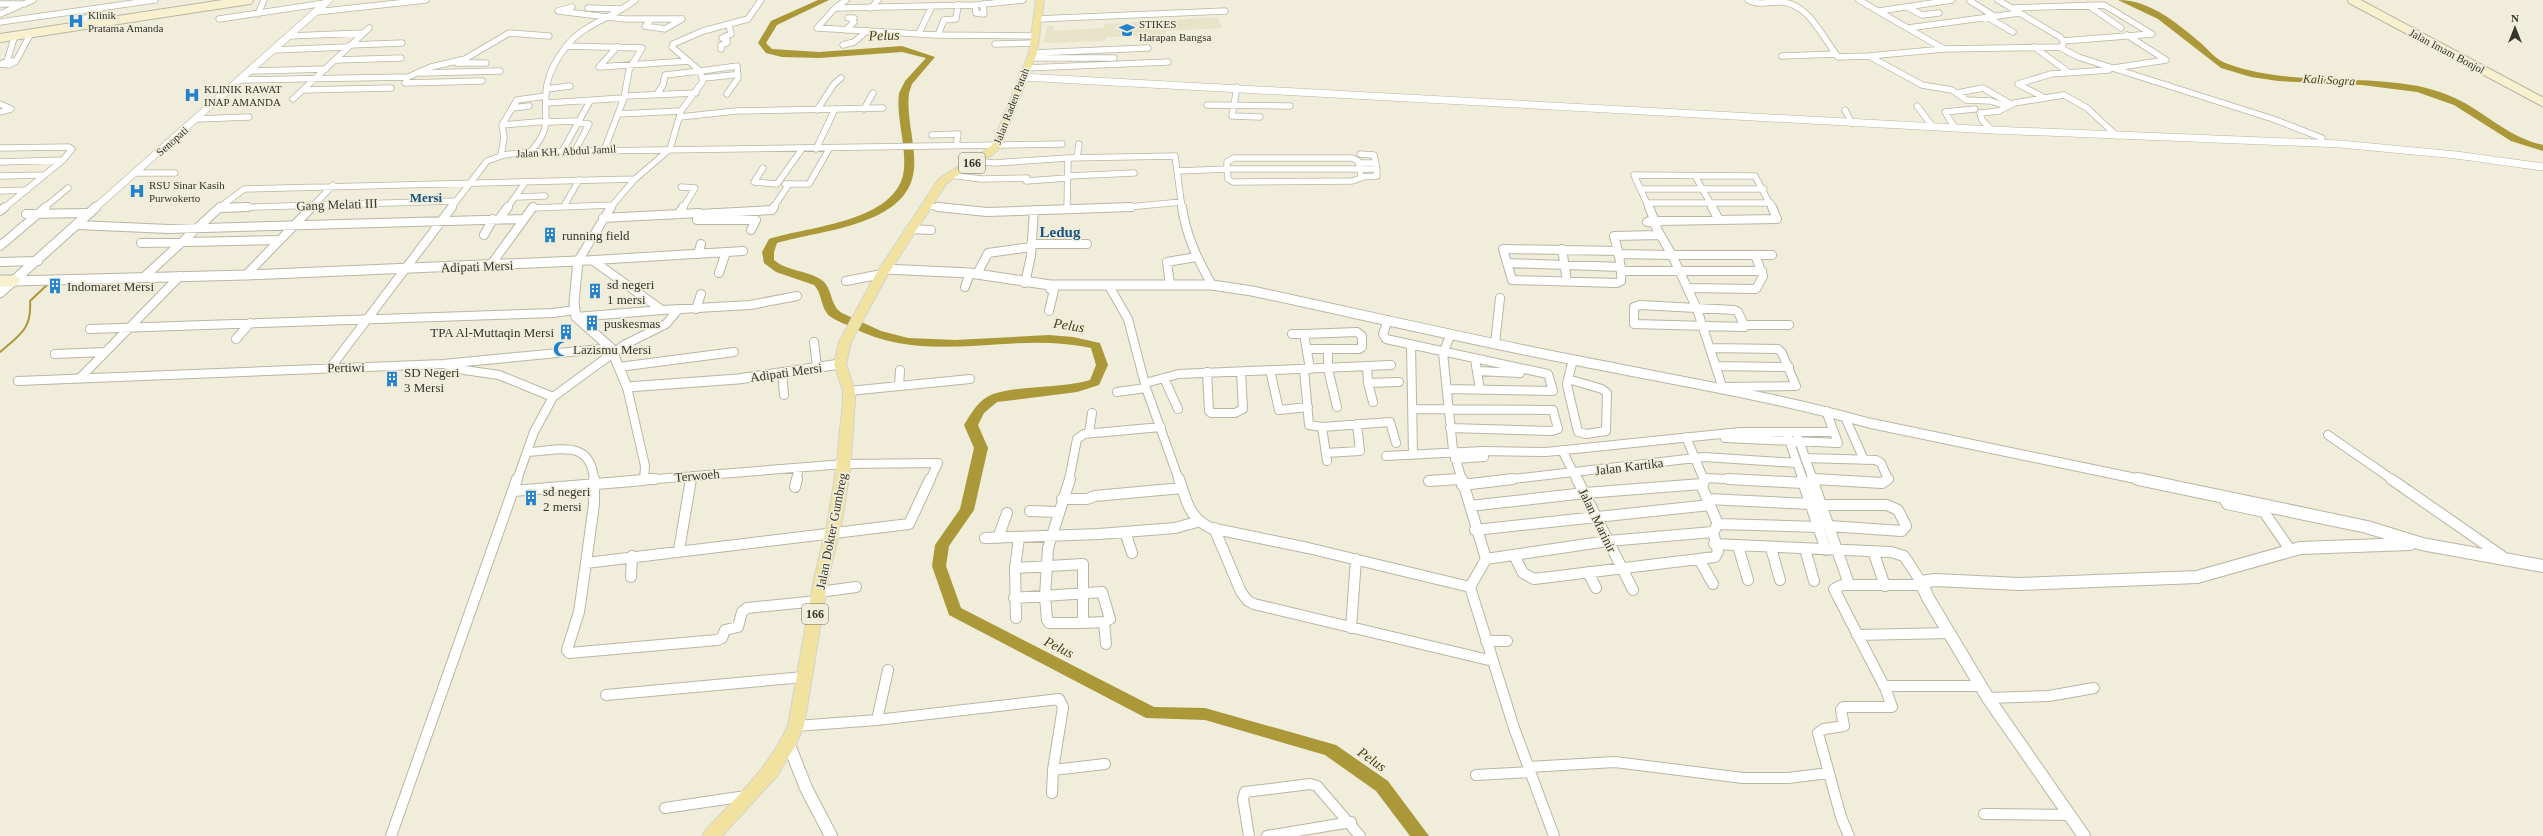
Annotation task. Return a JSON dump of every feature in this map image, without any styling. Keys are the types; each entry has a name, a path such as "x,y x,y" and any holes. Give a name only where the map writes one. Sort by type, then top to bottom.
{"main road":[{"path":"0,38 249,0"},
{"name":"Jalan Raden Patah","path":"840,364 845,342 883,271 934,192 950,175 992,151 998,143 1034,48 1040,0"},
{"name":"Jalan Imam Bonjol","path":"2352,0 2543,102"},
{"path":"0,281 14,281"},
{"name":"Jalan Dokter Gumbreg","path":"711,836 776,763 789,744 796,726 818,596 833,534 844,464 849,391 840,364"}],"street":[{"path":"0,14 33,0"},
{"path":"0,22 155,0"},
{"path":"203,7 208,0"},
{"path":"258,14 264,0"},
{"path":"316,12 426,0"},
{"path":"530,151 544,138 549,122 546,100 547,89 566,46 581,32 608,18 635,0"},
{"path":"704,78 672,47 673,44 703,31 750,18 761,0"},
{"path":"846,0 831,11 818,29 920,33 1114,58"},
{"path":"871,8 878,0"},
{"path":"896,8 900,0"},
{"path":"913,7 915,0"},
{"path":"836,8 896,8 956,4 975,5 1023,0"},
{"path":"1748,0 1756,4 1783,2 1804,12 1814,20 1822,37 1840,58 1944,49 2060,47 2078,58 2273,119 2323,141"},
{"path":"1859,0 1944,49"},
{"path":"1879,11 1952,0"},
{"path":"1998,0 2063,41 2152,34 2106,6 2088,5 2011,8"},
{"path":"1967,1 1994,16"},
{"path":"219,19 327,2"},
{"name":"Senopati","path":"0,293 38,261 327,2"},
{"path":"0,4 24,4"},
{"path":"938,35 944,20 956,18 956,4"},
{"path":"975,5 976,13 984,14 983,4"},
{"path":"2088,5 2121,28"},
{"path":"920,33 932,6"},
{"path":"572,7 558,11 608,18 679,19 683,20 665,29 645,26 652,19"},
{"path":"1907,7 1922,15 1939,13"},
{"path":"73,26 105,8"},
{"path":"588,8 622,9"},
{"path":"1037,19 1226,11"},
{"path":"1908,28 2019,13"},
{"path":"1987,17 2013,32"},
{"path":"846,30 854,22 852,20 854,18 848,18"},
{"path":"721,49 721,46 727,43 727,40 722,38 730,34 729,25"},
{"path":"292,99 369,28"},
{"path":"843,44 854,42 867,31"},
{"path":"482,81 406,83 411,75 464,58 511,32 549,36"},
{"path":"2,66 14,63 31,33"},
{"path":"289,36 363,33"},
{"path":"2,66 10,55 15,35"},
{"path":"2045,98 2018,84 2036,76 2067,72 2115,69 2146,62 2166,60 2127,35"},
{"path":"502,36 512,38"},
{"path":"2060,47 2063,41"},
{"path":"274,50 402,43"},
{"path":"995,44 1034,48 1148,48"},
{"path":"566,46 642,48 631,66 625,97 605,148"},
{"path":"617,47 599,67 631,66 685,61"},
{"path":"2034,47 2067,72"},
{"path":"10,55 20,53"},
{"path":"1782,56 1836,54"},
{"path":"1869,56 1918,84 1950,89 1957,93 1977,111 1982,120 1992,130"},
{"path":"336,60 400,58"},
{"path":"1024,72 1168,62"},
{"path":"2,66 14,63"},
{"path":"449,63 486,63"},
{"path":"657,94 663,85 666,63"},
{"path":"665,75 737,66 738,78 727,94"},
{"path":"250,71 326,69"},
{"path":"239,80 500,71"},
{"path":"1024,72 1236,87 1852,123 2116,136 2323,141 2340,144 2441,153 2543,167"},
{"path":"573,261 604,218 609,205 633,179 666,148 679,112 704,78 733,75"},
{"path":"817,110 834,84 841,78"},
{"path":"547,89 570,86"},
{"path":"1236,87 1232,116 1260,117"},
{"path":"303,90 391,88"},
{"path":"1957,93 1983,88 2008,105"},
{"path":"501,156 504,137 502,125 518,100 590,101 657,94 693,93"},
{"path":"864,108 873,93"},
{"path":"1955,128 1945,112 1999,111 2008,105 2061,95 2070,97 2095,115 2116,136"},
{"path":"1966,100 1991,101 2008,105"},
{"path":"563,150 576,122 590,101"},
{"path":"0,104 11,110 0,112"},
{"path":"1208,105 1290,106"},
{"path":"512,108 529,106"},
{"path":"1917,106 1933,127"},
{"path":"618,114 883,108"},
{"path":"816,149 835,109"},
{"path":"1845,110 1852,123"},
{"path":"197,119 249,117"},
{"path":"502,125 549,122 576,122 589,124 576,149"},
{"path":"932,135 958,134 956,146"},
{"name":"Jalan KH. Abdul Jamil","path":"331,367 367,320 384,294 405,269 487,161 501,156 530,151 605,148 829,149 956,146 998,143 1062,144"},
{"path":"1077,158 1079,144"},
{"path":"0,148 70,147 72,149 63,160 27,190 4,206 0,211"},
{"path":"778,184 802,149"},
{"path":"763,168 754,182 809,184 829,149"},
{"path":"1360,154 1374,155 1377,176 1361,177 1352,181 1233,182 1228,179 1227,169 1228,160 1234,158 1352,158 1359,166 1361,177"},
{"path":"974,161 994,163 1068,158 1173,155 1176,157 1184,223 1196,257 1212,285"},
{"path":"1067,208 1068,158"},
{"path":"0,162 63,160"},
{"path":"1178,171 1376,166"},
{"path":"135,173 175,173"},
{"path":"950,175 981,179 1027,178 1026,181 1134,173"},
{"path":"0,176 44,175"},
{"path":"1656,222 1776,220 1771,203 1764,189 1754,175 1634,175 1649,203 1659,234 1681,271 1689,288 1722,388"},
{"path":"1695,176 1719,220"},
{"path":"144,277 195,228 244,189 333,185 633,179"},
{"path":"564,206 580,180"},
{"path":"484,235 516,197 525,183"},
{"path":"604,218 772,210 789,184"},
{"path":"246,275 333,185"},
{"path":"0,246 68,188"},
{"path":"679,214 695,188 681,188"},
{"path":"1641,189 1764,189"},
{"path":"0,191 27,190"},
{"path":"516,197 545,196"},
{"name":"Gang Melati III","path":"219,208 456,201"},
{"path":"926,206 979,212 1067,208 1123,208 1181,202"},
{"path":"1649,203 1771,203"},
{"path":"490,266 533,207 609,205"},
{"path":"1025,283 1031,245 1034,210"},
{"path":"26,214 90,213"},
{"path":"699,214 696,220 756,220 751,230"},
{"path":"77,225 195,228 523,219"},
{"path":"910,229 930,230"},
{"path":"1659,234 1617,234 1614,236 1618,252 1621,269 1620,282 1512,280 1504,248 1562,249 1618,252 1672,255 1772,255"},
{"path":"142,243 280,240"},
{"path":"698,254 700,244"},
{"path":"965,287 988,253 1031,245 1087,244"},
{"path":"1562,249 1567,282"},
{"path":"573,261 743,251"},
{"path":"719,274 726,252"},
{"path":"1689,288 1755,289 1764,276 1755,255"},
{"path":"1170,285 1166,262 1196,257"},
{"path":"592,260 662,310"},
{"path":"0,262 38,261"},
{"path":"570,313 580,271 573,261"},
{"name":"Adipati Mersi","path":"14,281 246,275 490,266 573,261"},
{"path":"1507,263 1681,271 1762,271"},
{"path":"846,281 883,271 974,273 1025,283 1050,285 1212,285 1286,298 1573,360 1722,388 1826,411 1845,417 2223,498 2367,527 2422,544 2543,566"},
{"path":"80,378 128,327 180,276"},
{"path":"1049,311 1054,290 1050,289 1050,285"},
{"path":"1109,286 1128,319 1146,385 1192,515 1197,522 1214,528 1356,559 1470,587"},
{"path":"696,309 701,294"},
{"path":"90,329 662,310 677,311 750,305 797,296"},
{"path":"1495,344 1500,298"},
{"path":"1745,325 1737,310 1635,306 1633,322 1742,328 1745,325 1789,325"},
{"path":"391,836 534,432 553,397 601,361 609,350 666,324 677,311"},
{"path":"570,313 609,350 619,367 627,387 645,466 644,480"},
{"path":"1388,320 1383,337 1443,353 1539,373"},
{"path":"236,339 250,323"},
{"path":"1292,334 1358,332 1361,334 1361,349 1307,349"},
{"path":"1304,334 1307,349 1307,422 1314,427 1390,422 1396,443"},
{"path":"1451,334 1443,353 1454,455 1461,482 1470,506 1475,530 1486,559"},
{"path":"814,342 817,367"},
{"path":"1411,344 1413,409 1411,434 1413,454"},
{"path":"1710,348 1778,348 1789,367 1796,386 1722,388"},
{"name":"Pertiwi","path":"18,381 331,367 443,364 609,350"},
{"path":"1328,350 1328,368 1337,407"},
{"path":"56,354 105,352"},
{"path":"619,367 734,352"},
{"path":"1475,359 1480,390"},
{"path":"1567,379 1602,389 1607,393 1606,431 1586,434 1578,432 1566,385 1567,379 1573,360"},
{"path":"443,364 459,370 499,375 537,392 553,397"},
{"name":"Adipati Mersi","path":"627,387 693,384 840,364"},
{"path":"1367,366 1368,383 1373,402"},
{"path":"1117,392 1146,385 1164,378 1207,372 1391,366"},
{"path":"1716,366 1789,367"},
{"path":"899,386 900,370"},
{"path":"1270,370 1279,410 1308,407"},
{"path":"1447,389 1553,391 1548,374 1477,371"},
{"path":"1207,372 1210,412 1235,413 1243,409 1241,372"},
{"path":"782,373 784,396"},
{"path":"1164,378 1178,409"},
{"path":"849,391 970,379"},
{"path":"1368,383 1399,382"},
{"path":"1413,409 1553,410 1558,429 1552,431 1450,428"},
{"path":"1713,435 1838,443 1826,411"},
{"path":"1089,433 1092,413"},
{"path":"1845,417 1864,460"},
{"path":"1322,426 1327,457 1360,451 1357,424"},
{"path":"1014,598 1045,596 1083,593 1104,593 1110,619 1104,622 1084,623 1049,623 1047,620 1045,596 1046,565 1058,512 1074,469 1077,439 1084,434 1089,433 1161,427"},
{"path":"1386,456 1413,454 1454,455 1562,450 1740,432 1833,432"},
{"path":"1786,432 1797,463 1821,505 1849,584"},
{"path":"1796,432 1805,458 1811,504 1826,550"},
{"path":"2328,435 2506,559"},
{"path":"1686,437 1696,458 1709,502 1718,524"},
{"name":"Jalan Marinir","path":"1562,450 1633,590"},
{"path":"527,452 572,451 585,454 593,468 598,485 579,612 567,650 568,653 717,640 722,638 725,630 738,627 742,612 746,608 818,596 856,587"},
{"name":"Jalan Kartika","path":"1429,481 1461,482 1574,472 1696,458 1724,457 1797,463"},
{"path":"1470,506 1704,481 1887,482 1888,479 1881,463 1876,460 1805,458"},
{"name":"Terwoeh","path":"513,491 844,464 938,463 909,524 833,534"},
{"path":"795,487 799,468"},
{"path":"679,550 692,476"},
{"path":"1062,500 1087,499 1095,496 1182,488"},
{"path":"2223,498 2228,504 2264,512 2291,551"},
{"path":"1475,530 1596,517 1709,502 1811,504"},
{"path":"1821,505 1887,505 1898,510 1906,526 1902,531 1828,526"},
{"path":"1030,511 1058,512"},
{"path":"998,538 1007,513"},
{"path":"985,538 1051,538 1189,526 1197,522"},
{"path":"1718,524 1818,527"},
{"path":"1514,555 1527,577 1534,579 1715,557 1718,552 1714,544 1713,532 1718,524"},
{"path":"1214,528 1241,592 1248,601 1351,628 1493,661"},
{"path":"1125,532 1132,553"},
{"path":"1486,559 1608,542 1713,532"},
{"path":"586,563 679,550 833,534"},
{"path":"1016,618 1014,598 1015,568 1019,538"},
{"path":"1714,544 1771,548 1891,552 1904,556 1988,698 2084,836"},
{"path":"1849,836 1841,817 1819,732 1844,726 1841,710 1843,707 1893,706 1885,687 1872,666 1834,589 1837,586 1849,584 1885,586 1921,584 1935,580 2019,584 2078,583 2197,577 2291,551 2313,547 2422,544"},
{"path":"1738,546 1748,580"},
{"path":"1771,548 1780,580"},
{"path":"1805,549 1814,581"},
{"path":"1873,551 1885,586"},
{"path":"631,577 632,556"},
{"path":"1351,628 1356,559"},
{"path":"1486,559 1470,587 1486,641 1529,769 1554,836"},
{"path":"1700,559 1713,584"},
{"path":"1015,568 1083,564 1084,623"},
{"path":"1588,572 1596,588"},
{"path":"1104,622 1106,644"},
{"path":"1857,635 1949,633"},
{"path":"1486,641 1507,641"},
{"path":"877,720 888,670"},
{"path":"606,695 804,676"},
{"path":"1885,687 1981,686"},
{"path":"1988,698 2048,696 2094,688"},
{"path":"796,726 877,720 1059,699 1063,707 1053,770 1052,793"},
{"path":"789,744 806,788 831,836"},
{"path":"1476,775 1615,762 1743,778 1788,778 1829,773"},
{"path":"1053,770 1105,764"},
{"path":"1249,836 1243,796 1251,790 1313,784 1351,822 1360,836"},
{"path":"665,808 747,796"},
{"path":"1984,814 2068,815"},
{"path":"1267,836 1351,822"}],"shaded area":[{"name":"STIKES Harapan Bangsa","path":"1218,17 1222,28 1165,31 1166,36 1106,37 1105,41 1044,43 1047,26 1054,26 1054,31 1104,28 1104,24"}],"waterway":[{"name":"Pelus","path":"825,0 774,23 762,43 769,51 782,54 819,55 902,49 931,57 908,83 904,93 909,157 908,171 905,184 898,196 887,206 859,219 773,241 768,252 768,261 786,272 806,277 818,283 823,290 829,307 838,316 865,329 889,338 908,342 932,344 955,344 1026,339 1073,341 1096,346 1102,365 1095,382 1077,388 1008,395 992,399 979,411 971,425 981,448 967,510 942,545 939,566 954,611 1003,638 1072,670 1152,713 1205,714 1330,750 1382,786 1420,836"},
{"name":"Kali Sogra","path":"2122,0 2153,12 2161,17 2187,36 2212,59 2224,66 2251,74 2278,78 2306,81 2362,82 2418,89 2445,97 2469,110 2502,133 2528,145 2543,148"},
{"path":"0,352 23,331 29,318 30,301 48,284"}],"place":[{"name":"Klinik Pratama Amanda","path":"76,21"},
{"name":"STIKES Harapan Bangsa","path":"1127,30"},
{"name":"KLINIK RAWAT INAP AMANDA","path":"192,95"},
{"name":"RSU Sinar Kasih Purwokerto","path":"137,191"},
{"name":"running field","path":"550,235"},
{"name":"Indomaret Mersi","path":"55,286"},
{"name":"sd negeri 1 mersi","path":"595,291"},
{"name":"puskesmas","path":"592,323"},
{"name":"TPA Al-Muttaqin Mersi","path":"566,332"},
{"name":"Lazismu Mersi","path":"561,349"},
{"name":"SD Negeri 3 Mersi","path":"392,379"},
{"name":"sd negeri 2 mersi","path":"531,498"}],"district":[{"name":"Mersi","path":"426,197"},
{"name":"Ledug","path":"1060,232"}]}
